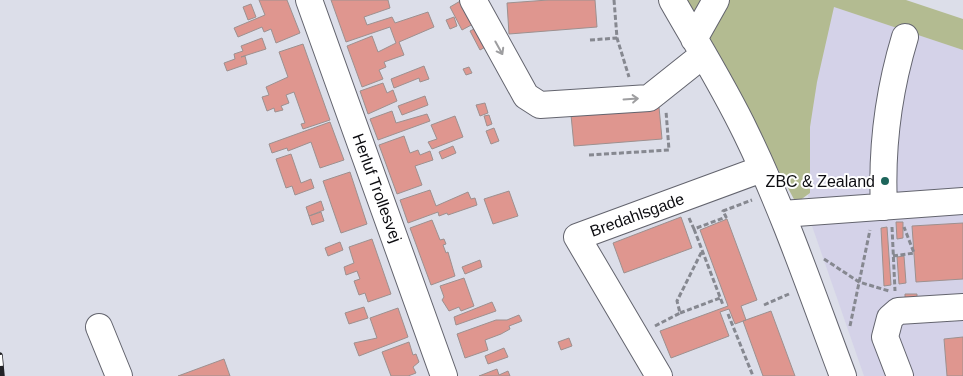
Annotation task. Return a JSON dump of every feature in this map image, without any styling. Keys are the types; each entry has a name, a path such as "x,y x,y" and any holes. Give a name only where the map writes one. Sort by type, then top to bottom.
{"street":[{"name":"Herluf Trollesvej","path":"309,0 444,376"},
{"path":"672,0 745,131 782,214 843,376"},
{"path":"477,2 526,96 540,106 649,98 664,86 698,47 716,0"},
{"path":"883,207 882,163 886,120 893,78 905,37"},
{"name":"Bredahlsgade","path":"659,376 577,237 762,169"},
{"path":"782,214 963,201"},
{"path":"900,376 886,337 890,318 898,311 963,307"},
{"path":"99,327 119,376"}],"path":[{"path":"614,0 617,38 637,98"},
{"path":"590,40 617,38"},
{"path":"589,155 669,150 664,86"},
{"path":"819,256 859,282 879,290 895,292 893,256 883,207"},
{"path":"849,328 859,282 883,207"},
{"path":"694,229 723,305"},
{"path":"680,313 677,301 702,251"},
{"path":"893,256 914,254"},
{"path":"764,305 797,291"},
{"path":"636,337 680,313 720,298"},
{"path":"728,314 753,376"}],"shaded area":[{"name":"ZBC & Zealand","path":"834,0 963,31 963,376 864,376 811,223 802,139"}],"green space":[{"path":"687,0 906,0 963,19 963,50 834,7 817,82 810,127 810,193 796,203"}],"building":[{"path":"259,0 287,0 300,33 276,43 271,29 264,32 262,27 238,37 234,28 265,15"},
{"path":"331,0 388,0 390,8 364,17 367,25 392,17 395,23 428,12 434,27 399,42 404,55 384,62 386,67 379,70 383,79 362,87 347,46 372,36 378,52 396,43 390,27 346,42"},
{"path":"462,0 475,23 462,30 450,7"},
{"path":"548,0 595,0 597,27 509,34 507,3"},
{"path":"251,4 256,17 248,20 243,7"},
{"path":"454,17 457,26 450,29 446,20"},
{"path":"478,27 489,45 480,50 470,31"},
{"path":"262,38 266,49 241,57 245,56 247,64 227,71 224,63 235,59 234,54 243,51 241,46"},
{"path":"303,44 330,120 303,129 301,124 305,123 294,92 286,95 289,103 281,106 283,110 275,112 274,108 267,111 262,97 269,95 266,87 288,77 279,52"},
{"path":"424,66 429,79 420,82 419,78 394,88 391,79"},
{"path":"469,67 472,73 466,75 463,69"},
{"path":"383,83 387,93 393,90 397,101 368,114 360,91"},
{"path":"425,96 428,105 402,115 398,106"},
{"path":"485,103 488,113 480,116 476,105"},
{"path":"659,107 662,139 574,146 571,115"},
{"path":"392,111 396,123 427,114 430,121 378,140 370,119"},
{"path":"489,115 492,124 487,126 484,116"},
{"path":"455,116 463,137 432,149 428,142 437,139 431,125"},
{"path":"330,122 344,160 320,168 311,142 288,151 287,148 272,153 269,144"},
{"path":"494,128 499,141 491,144 486,131"},
{"path":"404,136 410,153 418,150 420,155 430,151 433,160 415,166 422,185 397,194 379,145"},
{"path":"453,146 456,153 442,159 439,152"},
{"path":"291,154 301,183 311,179 314,188 295,195 292,186 286,188 276,159"},
{"path":"350,172 367,224 341,233 323,181"},
{"path":"430,190 436,206 468,192 471,199 475,198 477,205 448,215 447,213 439,216 438,212 408,223 400,200"},
{"path":"509,191 518,216 493,224 484,199"},
{"path":"321,201 324,210 309,216 306,207"},
{"path":"321,212 324,221 312,225 309,216"},
{"path":"681,217 692,248 624,273 613,243"},
{"path":"727,219 757,300 741,306 746,320 735,324 729,309 720,312 729,336 671,358 660,331 728,306 700,230"},
{"path":"432,220 440,240 444,239 446,244 443,245 446,253 448,252 455,276 431,285 410,228"},
{"path":"896,222 903,222 903,238 897,239"},
{"path":"963,223 963,279 916,282 912,226"},
{"path":"887,227 891,285 884,286 881,228"},
{"path":"372,239 391,294 368,302 365,293 359,295 354,281 360,279 357,271 346,275 344,267 354,263 349,247"},
{"path":"340,242 343,250 328,256 325,248"},
{"path":"904,256 906,283 899,284 897,257"},
{"path":"480,260 482,267 465,274 462,267"},
{"path":"464,278 474,306 461,311 459,307 449,311 442,300 444,297 440,286"},
{"path":"905,294 917,294 917,298 905,299"},
{"path":"492,302 496,311 456,325 454,317"},
{"path":"364,307 368,318 349,324 345,313"},
{"path":"398,308 408,337 359,356 354,343 377,338 370,318"},
{"path":"771,311 795,376 763,376 743,321"},
{"path":"519,315 522,321 509,326 510,329 501,334 485,340 488,350 465,358 457,334 496,320 507,320"},
{"path":"963,337 963,376 947,376 944,339"},
{"path":"569,338 572,346 561,350 558,342"},
{"path":"409,342 413,355 416,354 419,362 413,367 416,373 408,376 391,376 382,352"},
{"path":"504,348 508,357 488,364 485,356"},
{"path":"224,359 230,376 178,376"},
{"path":"497,369 499,375 508,371 510,376 479,376"}],"railway":[{"path":"0,355 2,376"}],"place":[{"name":"ZBC & Zealand","path":"885,181"}]}
